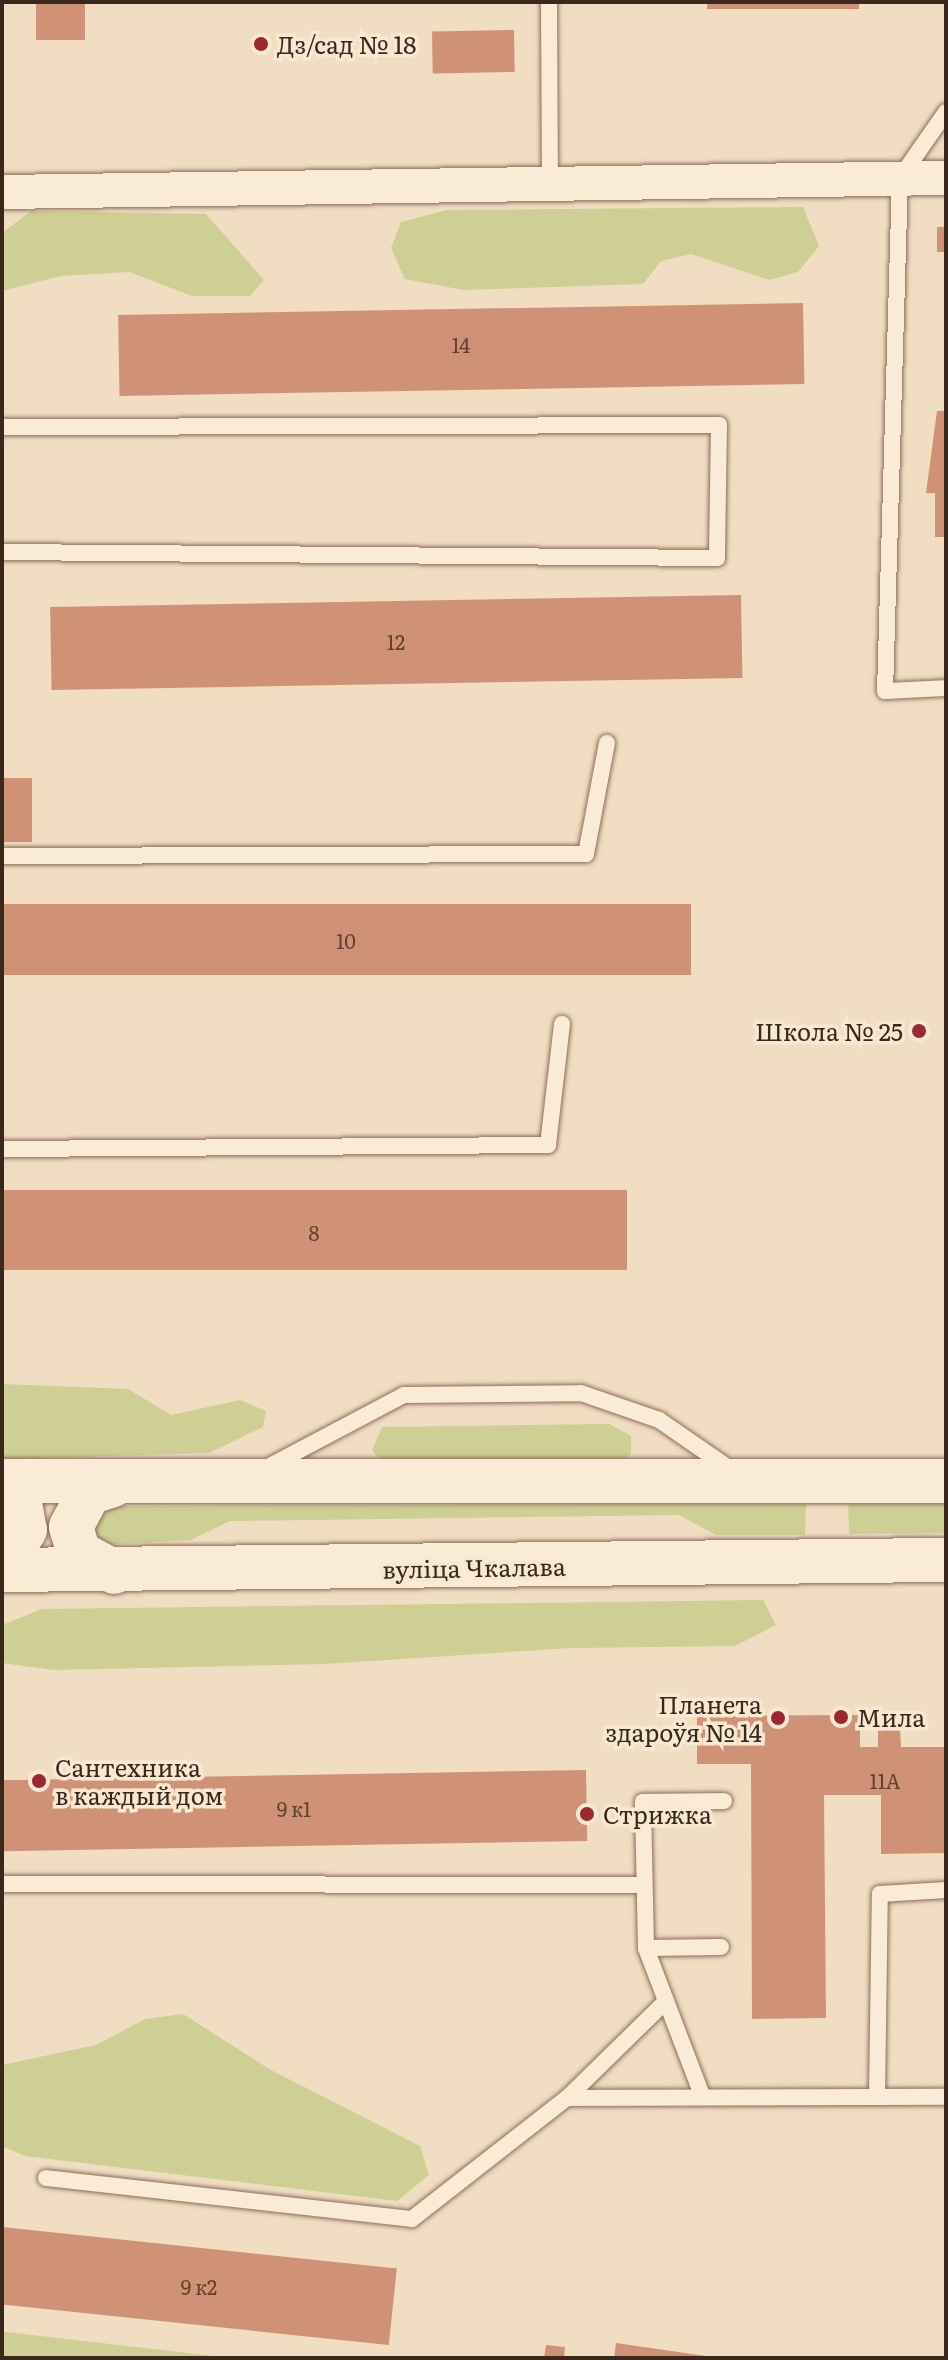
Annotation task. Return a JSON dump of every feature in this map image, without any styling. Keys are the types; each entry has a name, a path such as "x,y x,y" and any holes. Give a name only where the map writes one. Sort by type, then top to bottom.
{"main road":[{"path":"2,1484 233,1486 946,1481"},
{"path":"2,1484 20,1503 25,1530 2,1568"},
{"path":"113,1485 89,1493 71,1527 79,1553 114,1572"},
{"name":"вуліца Чкалава","path":"2,1568 114,1572 946,1560"}],"street":[{"path":"2,192 946,178"}],"lane":[{"path":"549,2 550,183"},
{"path":"946,112 900,178 885,691 946,688"},
{"path":"2,427 719,425 717,558 2,552"},
{"path":"2,856 586,854 607,743"},
{"path":"2,1149 548,1145 562,1024"},
{"path":"233,1486 404,1395 581,1393 659,1420 751,1483"},
{"path":"702,2095 663,2004 646,1948 642,1885 643,1802 724,1801"},
{"path":"2,1884 642,1885"},
{"path":"877,2097 880,1894 946,1890"},
{"path":"646,1948 721,1947"},
{"path":"46,2178 412,2219 567,2098 663,2004"},
{"path":"567,2098 702,2095 946,2097"}],"green space":[{"path":"803,207 819,246 798,272 769,280 691,254 661,261 643,284 463,290 405,279 391,248 401,222 447,210"},
{"path":"31,211 206,214 264,280 250,296 192,296 129,272 61,276 2,291 2,233"},
{"path":"2,1384 128,1389 171,1415 240,1400 266,1411 263,1427 209,1453 2,1459"},
{"path":"609,1424 631,1436 631,1454 615,1464 381,1462 372,1450 382,1427"},
{"path":"933,1497 946,1504 946,1533 849,1534 848,1499"},
{"path":"806,1504 805,1535 716,1535 679,1515 230,1521 191,1540 115,1544 98,1543 90,1528 93,1514 111,1506"},
{"path":"763,1600 776,1625 735,1646 570,1648 325,1664 54,1670 2,1663 2,1625 42,1609"},
{"path":"183,2014 271,2070 420,2146 429,2175 397,2201 25,2156 2,2146 2,2065 96,2045 145,2019"},
{"path":"2,2332 6,2332 231,2358 2,2358"}],"building":[{"path":"36,2 85,2 85,40 36,40"},
{"path":"707,2 859,2 859,9 707,9"},
{"path":"514,30 515,72 433,73 432,31"},
{"path":"937,227 946,227 946,252 937,252"},
{"path":"803,303 804,384 120,396 118,315"},
{"path":"937,411 946,411 946,537 935,537 935,493 926,493"},
{"path":"741,595 742,678 52,690 50,607"},
{"path":"2,778 32,778 32,842 2,842"},
{"path":"2,904 691,904 691,975 2,975"},
{"path":"2,1190 627,1190 627,1270 2,1270"},
{"path":"860,1715 860,1747 878,1747 878,1728 900,1728 901,1747 946,1747 946,1853 881,1854 881,1795 824,1795 826,2018 752,2019 751,1764 697,1764 697,1716"},
{"path":"586,1770 587,1841 3,1851 2,1780"},
{"path":"2,2227 397,2268 389,2345 2,2304"},
{"path":"616,2343 706,2356 706,2358 614,2358"},
{"path":"546,2345 565,2347 564,2358 544,2358"}],"place":[{"name":"Дз/сад № 18","path":"261,44"},
{"name":"Школа № 25","path":"919,1031"},
{"name":"Мила","path":"841,1717"},
{"name":"Планета здароўя № 14","path":"778,1718"},
{"name":"Сантехника в каждый дом","path":"39,1781"},
{"name":"Стрижка","path":"587,1814"}]}
